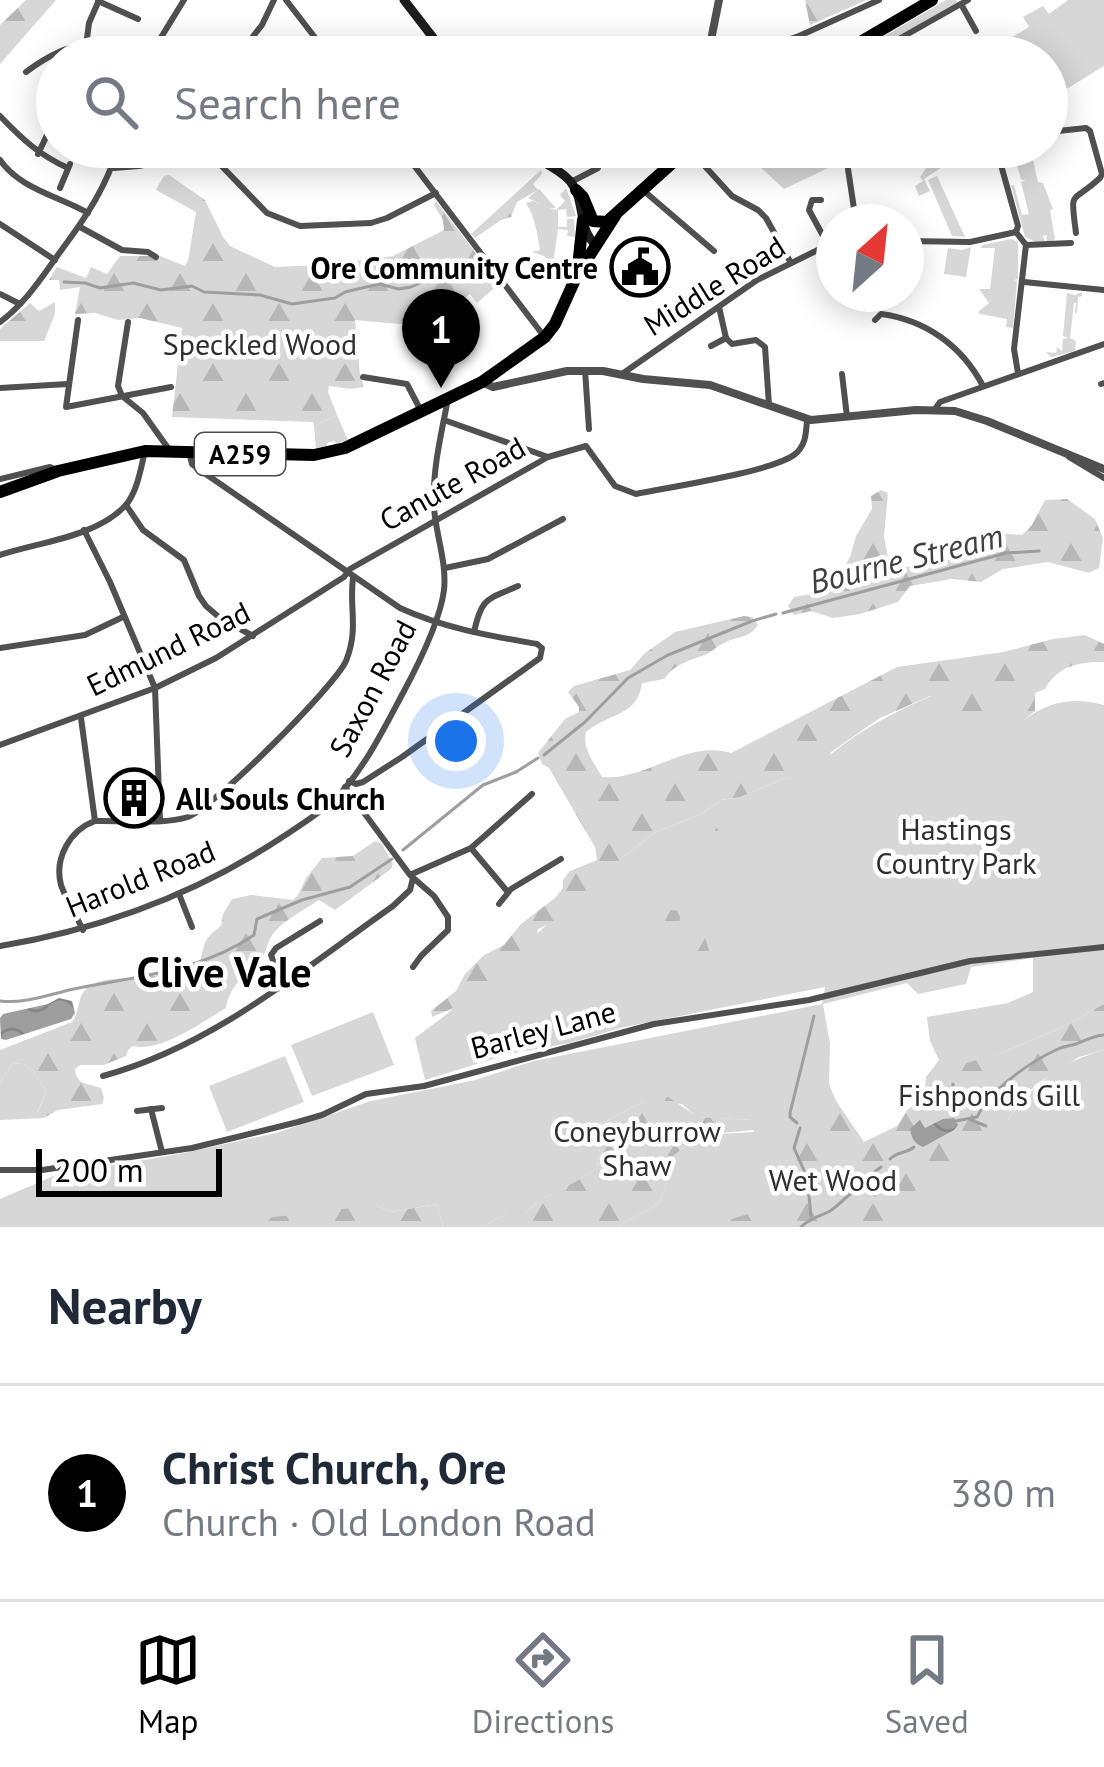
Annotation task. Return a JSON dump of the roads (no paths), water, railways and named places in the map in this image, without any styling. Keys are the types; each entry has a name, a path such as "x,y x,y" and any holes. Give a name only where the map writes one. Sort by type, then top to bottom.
{"highway":[{"path":"867,36 916,4 932,0"},
{"name":"A259","path":"0,492 58,471 145,452 331,453 482,382 545,338 577,271 611,219 666,168"},
{"path":"573,186 584,196 593,221 611,219"},
{"path":"577,271 584,220"}],"main road":[{"path":"404,0 432,36"},
{"path":"548,168 573,186 586,232 594,243"}],"street":[{"path":"123,12 128,0"},
{"path":"162,36 184,0"},
{"path":"253,36 274,0"},
{"path":"286,0 314,36"},
{"path":"713,36 719,0"},
{"path":"796,36 878,0"},
{"path":"87,36 99,1 138,19"},
{"path":"902,36 964,2 976,31"},
{"path":"26,72 36,67"},
{"path":"0,116 36,152"},
{"path":"1068,130 1090,131 1101,170 1100,178 1072,201 1076,232"},
{"path":"0,160 20,181 88,213"},
{"path":"60,188 68,168"},
{"path":"0,322 20,304 80,227 112,168 127,168"},
{"path":"221,168 267,213 300,226 371,223 436,193"},
{"path":"416,168 545,338"},
{"path":"573,186 598,168"},
{"path":"707,168 732,196 766,218 790,263"},
{"path":"1002,168 1016,232"},
{"path":"848,169 853,204"},
{"path":"641,189 713,251"},
{"path":"816,222 809,211 812,200 821,200"},
{"path":"0,224 55,260"},
{"path":"80,227 122,250 156,257"},
{"path":"924,241 970,242 1016,232"},
{"path":"1016,232 1026,245 1015,349 1018,373"},
{"path":"1026,245 1071,243"},
{"name":"Middle Road","path":"622,374 757,280 816,251"},
{"path":"1023,282 1104,290"},
{"path":"0,294 20,304"},
{"path":"718,307 732,344 757,340 765,346 769,408"},
{"path":"875,312 878,317 909,319 951,345 966,357 983,386"},
{"path":"78,320 66,406 171,387"},
{"path":"128,322 118,386 169,451"},
{"path":"711,346 727,338"},
{"path":"935,409 940,402 1104,344"},
{"path":"585,370 589,428"},
{"path":"482,382 493,387 585,370 710,385 807,420 955,411 1104,473"},
{"path":"842,374 848,417"},
{"path":"363,377 407,384 421,411"},
{"path":"0,388 68,384"},
{"name":"Saxon Road","path":"347,784 410,680 444,592 434,480 448,397"},
{"path":"444,420 548,457"},
{"name":"Canute Road","path":"350,575 368,558 548,457 586,446 615,486 636,494 794,456 804,442 807,420"},
{"path":"0,555 84,530 113,515 126,505 145,452"},
{"name":"Harold Road","path":"0,946 82,930 179,894 261,851 307,821 347,784 363,782 403,757 542,654 537,644 473,632 400,608 200,470 192,464 189,452"},
{"path":"0,479 50,467 58,471"},
{"path":"126,505 143,530 184,560 206,606 253,636"},
{"path":"443,568 488,559 562,520"},
{"path":"84,530 155,688 160,820"},
{"path":"82,930 64,891 60,868 70,840 95,821 180,819 221,794 335,680 349,653 354,629 350,575"},
{"name":"Edmund Road","path":"0,745 155,688 253,636 350,575"},
{"path":"473,632 487,598 509,595 518,586"},
{"path":"0,648 85,635 124,616"},
{"path":"81,717 95,821"},
{"path":"347,784 411,876 434,896 448,917 448,930 413,968"},
{"path":"411,876 470,848 532,794"},
{"path":"470,848 508,892"},
{"path":"499,904 508,892 561,859"},
{"path":"104,1076 181,1048 240,1013 394,906 410,890 411,876"},
{"path":"179,894 192,926"},
{"path":"285,981 271,955 320,921"},
{"name":"Barley Lane","path":"0,1170 42,1170 162,1153 280,1128 366,1094 424,1086 654,1024 809,1000 970,962 1104,947"},
{"path":"137,1111 162,1108"},
{"path":"151,1109 162,1153"}],"water":[{"path":"59,998 72,1001 75,1013 71,1019 1,1039 3,1014"},
{"path":"954,1118 958,1125 954,1130 923,1147 913,1138 910,1129 920,1120 925,1128"}],"waterway":[{"path":"64,282 100,288 133,283 161,290 192,286 204,292 260,295 292,304 335,298 379,284 411,287 439,265"},
{"name":"Bourne Stream","path":"783,613 1006,553 1039,551"},
{"name":"Bourne Stream","path":"544,755 628,678 668,655 776,614"},
{"name":"Bourne Stream","path":"403,850 483,785 538,758"},
{"name":"Bourne Stream","path":"0,1001 28,1000 190,965 254,935 257,919 350,887 392,859"},
{"path":"797,1123 790,1113 814,1016"},
{"path":"956,1121 977,1117 994,1093 1041,1058 1104,1035"},
{"path":"953,1084 958,1112"},
{"path":"971,1120 986,1126"},
{"path":"800,1128 794,1148 807,1177 811,1216"},
{"path":"890,1159 914,1147"},
{"path":"801,1227 866,1187 881,1167"},
{"path":"862,1188 875,1195"}],"place":[{"name":"Ore Community Centre","path":"640,267"},
{"name":"Christ Church, Ore","path":"441,388"},
{"name":"All Souls Church","path":"134,798"}],"district":[{"name":"Clive Vale","path":"224,971"}],"park label":[{"name":"Speckled Wood","path":"260,343"},
{"name":"Hastings Country Park","path":"956,845"},
{"name":"Fishponds Gill","path":"989,1094"},
{"name":"Coneyburrow Shaw","path":"637,1147"},
{"name":"Wet Wood","path":"833,1179"}]}
